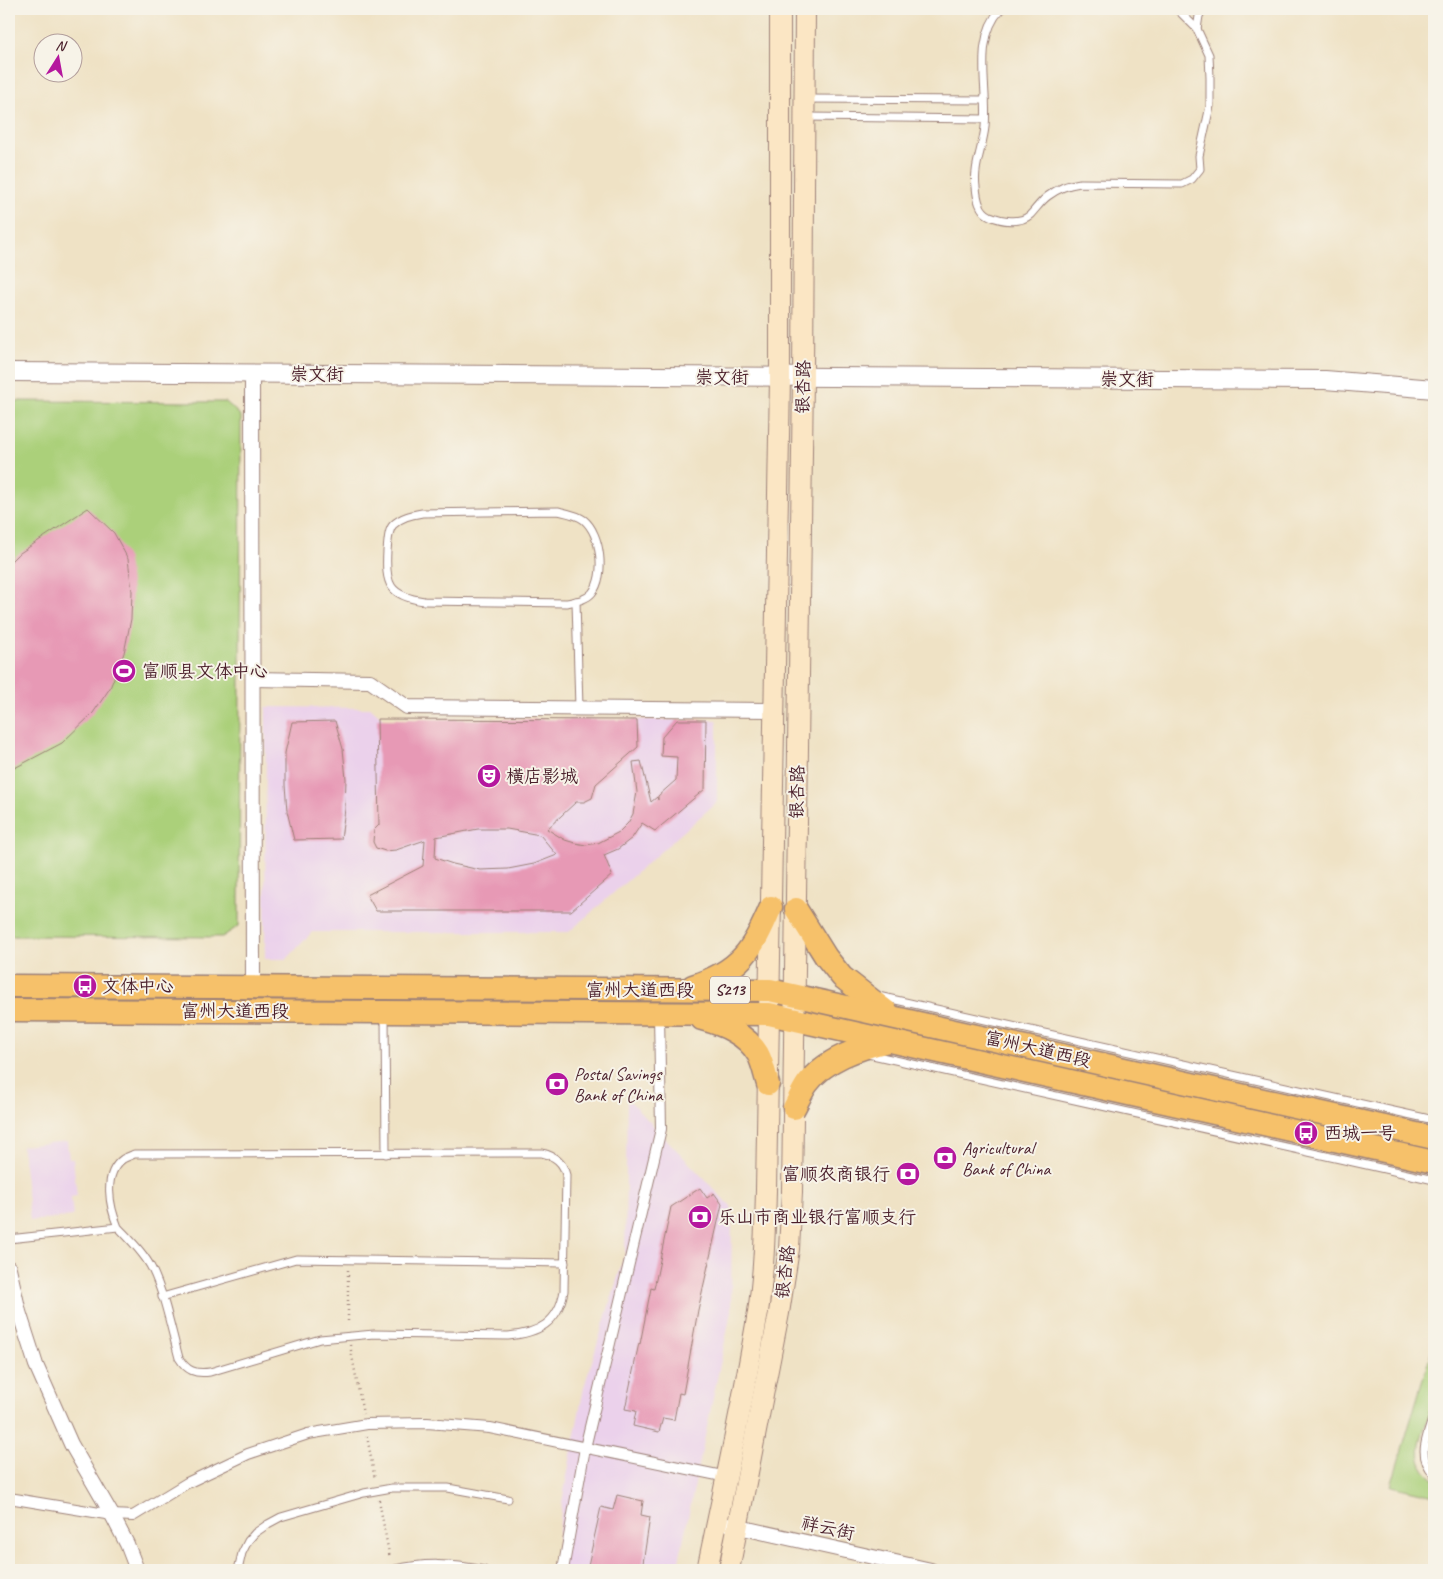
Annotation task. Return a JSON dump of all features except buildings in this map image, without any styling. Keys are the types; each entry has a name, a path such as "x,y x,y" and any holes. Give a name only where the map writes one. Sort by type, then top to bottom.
{"main road":[{"name":"银杏路","path":"707,1570 727,1477 758,1310 764,1243 780,378 780,9"},
{"name":"银杏路","path":"729,1570 779,1313 788,1249 792,1192 803,378 805,9"},
{"path":"682,990 709,981 727,971 744,958 754,944 771,907"},
{"path":"796,909 826,957 842,977 894,1017"},
{"name":"富州大道西段","path":"9,986 770,990 1434,1138"},
{"name":"富州大道西段","path":"9,1010 769,1014 1434,1162"},
{"path":"685,1014 735,1032 750,1043 759,1056 768,1084"},
{"path":"794,1108 807,1084 825,1066 855,1051 891,1040"}],"street":[{"name":"崇文街","path":"9,372 1325,380 1434,389"},
{"path":"252,374 253,988"},
{"path":"253,679 370,681 407,707 775,710"},
{"path":"563,1570 585,1448 661,1129 659,1014"},
{"path":"9,1268 12,1293 36,1365 70,1444 112,1515 127,1544 137,1570"},
{"path":"9,1498 112,1515 133,1516 187,1483 248,1454 308,1434 367,1424 427,1422 490,1428 727,1477"},
{"name":"祥云街","path":"717,1522 932,1570"}],"lane":[{"path":"1000,9 996,13 984,51 985,119 983,145 975,184 978,203 988,216 1016,221 1028,216 1047,196 1064,185 1080,183 1182,184 1192,179 1200,170 1199,156 1210,106 1208,55 1197,29 1177,9"},
{"path":"1197,29 1199,16 1204,9"},
{"path":"804,108 985,100"},
{"path":"804,108 985,119"},
{"path":"558,512 583,519 592,528 597,539 600,564 598,580 592,593 576,601 424,601 409,599 397,594 389,583 386,570 391,526 402,518 422,513 558,512"},
{"path":"576,601 579,708"},
{"path":"860,992 1434,1120"},
{"path":"385,1012 386,1154"},
{"path":"855,1051 1434,1180"},
{"path":"542,1153 551,1155 559,1161 566,1175 564,1291 561,1305 553,1318 527,1334 508,1336 374,1334 320,1339 210,1372 200,1373 191,1371 183,1366 152,1268 118,1227 112,1212 111,1179 115,1167 123,1159 134,1154 542,1153"},
{"path":"9,1239 118,1227"},
{"path":"162,1297 296,1259 565,1263"},
{"path":"1434,1413 1423,1453 1427,1466 1434,1474"},
{"path":"238,1570 242,1553 248,1541 255,1533 268,1524 281,1517 364,1493 392,1488 448,1488 508,1499"},
{"path":"391,1570 436,1563 484,1570"}],"shaded area":[{"path":"266,707 371,708 384,719 717,720 717,802 569,932 312,932 287,959 265,959"},
{"path":"627,1098 732,1208 731,1312 677,1570 555,1570 562,1502 584,1387 625,1254"},
{"path":"67,1141 69,1159 73,1159 77,1196 71,1197 73,1216 30,1221 22,1146"}],"green space":[{"name":"富顺县文体中心","path":"9,401 226,402 241,416 239,926 222,937 9,936"},
{"path":"1434,1342 1435,1390 1432,1408 1419,1451 1420,1461 1425,1470 1434,1479 1434,1496 1391,1486"}],"place":[{"name":"富顺县文体中心","path":"124,671"},
{"name":"横店影城","path":"489,776"},
{"name":"文体中心","path":"85,986"},
{"name":"Postal Savings Bank of China","path":"557,1084"},
{"name":"西城一号","path":"1306,1133"},
{"name":"Agricultural Bank of China","path":"945,1158"},
{"name":"富顺农商银行","path":"908,1174"},
{"name":"乐山市商业银行富顺支行","path":"700,1217"}]}
